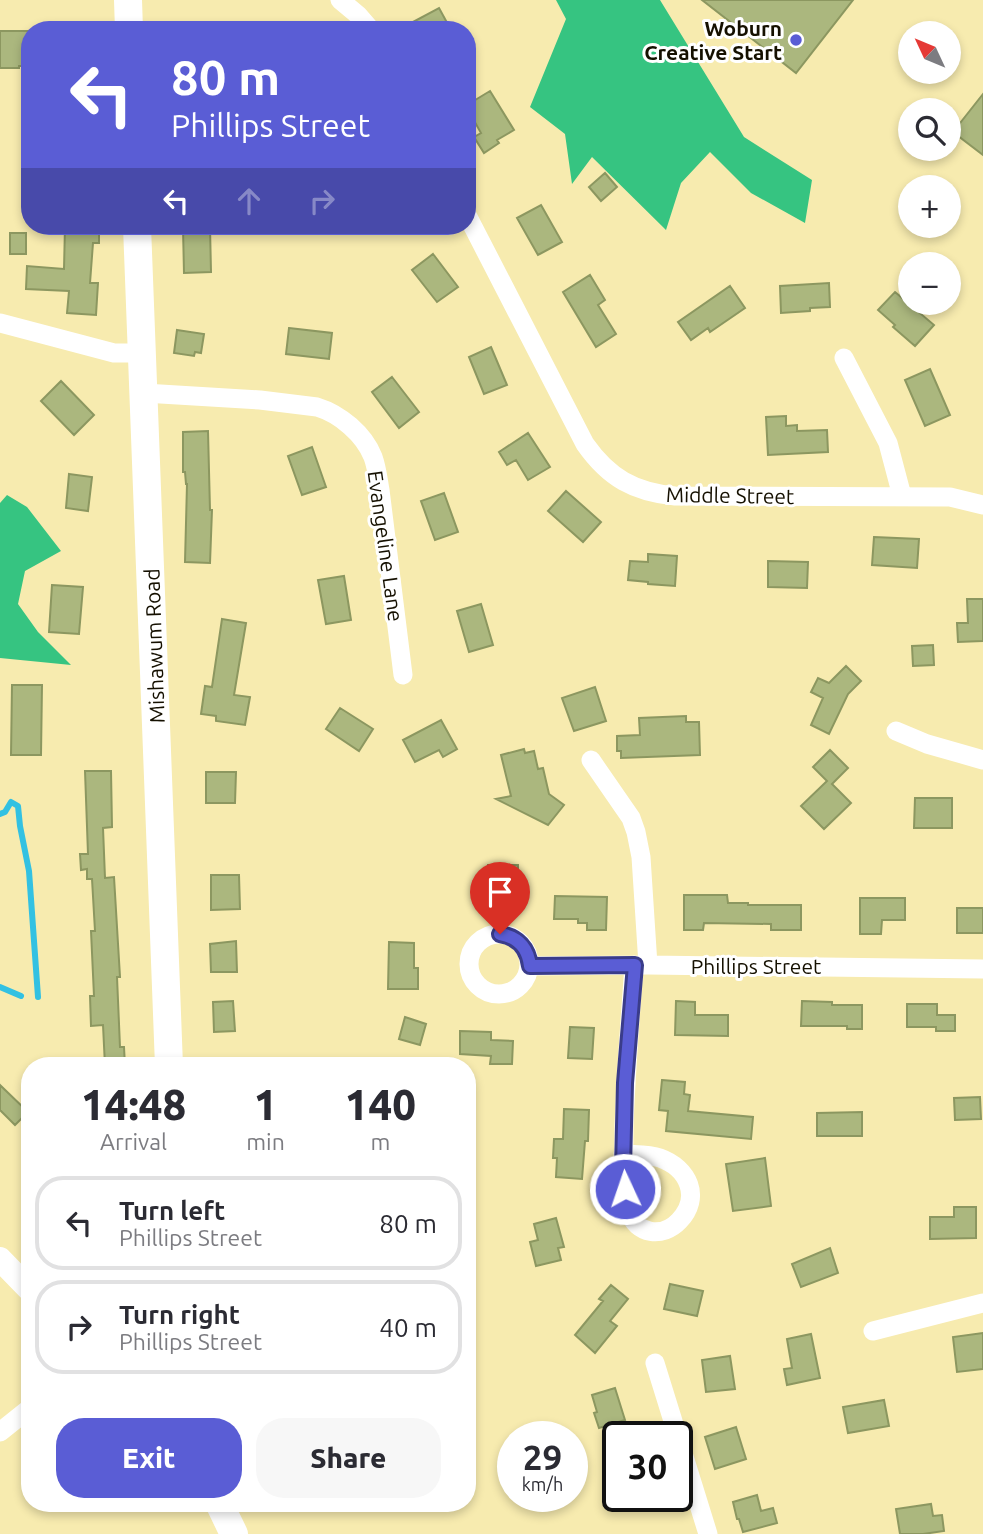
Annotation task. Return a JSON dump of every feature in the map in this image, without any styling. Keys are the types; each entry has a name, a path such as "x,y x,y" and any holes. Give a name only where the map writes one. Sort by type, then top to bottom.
{"main road":[{"path":"128,0 129,21"},
{"name":"Mishawum Road","path":"137,235 169,1057"},
{"path":"223,1512 234,1534"}],"street":[{"path":"340,0 363,21"},
{"name":"Middle Street","path":"476,232 585,444 602,466 625,483 651,493 675,496 950,497 983,505"},
{"path":"0,323 114,353 143,353"},
{"path":"844,358 888,443 902,496"},
{"name":"Evangeline Lane","path":"144,393 260,400 317,407 340,417 355,431 369,449 380,490 403,675"},
{"path":"896,731 927,744 983,760"},
{"path":"591,760 631,818 638,838 644,884 641,965 625,1083 623,1154"},
{"name":"Phillips Street","path":"530,966 983,968"},
{"path":"0,1259 21,1281"},
{"path":"873,1331 983,1303"},
{"path":"655,1363 708,1534"},
{"path":"0,1432 21,1415"}],"green space":[{"path":"556,0 660,0 744,137 812,180 805,223 751,193 710,152 681,183 666,230 592,157 572,184 565,134 530,107 566,19"},
{"path":"7,495 27,507 61,551 25,571 18,604 38,632 71,665 0,658 0,503"}],"building":[{"path":"702,0 853,0 796,73"},
{"path":"439,8 446,21 415,21"},
{"path":"0,31 21,31 21,66 0,68"},
{"path":"490,91 514,130 497,140 499,143 484,153 476,140 476,136 481,133 476,124 476,100"},
{"path":"983,94 983,155 961,138 961,122"},
{"path":"605,173 617,187 601,201 589,187"},
{"path":"541,205 562,242 538,255 517,218"},
{"path":"10,233 26,235 26,254 10,254"},
{"path":"65,235 99,235 99,243 93,243 90,283 98,283 96,315 67,313 69,291 26,289 27,266 64,269"},
{"path":"183,235 210,235 211,272 184,273"},
{"path":"433,254 458,287 437,302 412,270"},
{"path":"590,275 605,300 598,305 616,334 596,347 563,292"},
{"path":"829,283 830,307 781,313 780,286"},
{"path":"730,286 745,308 710,332 708,328 691,340 678,322"},
{"path":"895,292 898,295 898,315 922,315 934,325 915,346 878,310"},
{"path":"289,328 332,333 329,359 286,354"},
{"path":"177,330 204,334 201,353 195,352 194,356 174,353"},
{"path":"491,347 507,385 484,394 469,357"},
{"path":"930,369 950,415 925,426 905,380"},
{"path":"392,377 419,412 399,428 372,392"},
{"path":"61,381 94,415 74,435 41,401"},
{"path":"786,416 786,426 797,425 797,431 827,430 828,452 768,455 766,417"},
{"path":"208,431 212,510 210,563 185,562 187,484 183,472 183,432"},
{"path":"528,433 550,467 528,480 516,460 507,465 499,452"},
{"path":"312,447 326,487 302,495 288,456"},
{"path":"69,474 92,477 88,511 66,508"},
{"path":"566,491 601,522 583,542 548,511"},
{"path":"444,493 458,532 435,540 421,501"},
{"path":"874,537 919,539 917,568 872,565"},
{"path":"648,554 677,556 675,586 628,580 630,561 648,562"},
{"path":"768,561 808,562 807,588 768,587"},
{"path":"344,576 351,620 326,624 318,580"},
{"path":"52,585 83,587 79,634 49,632"},
{"path":"967,599 983,599 983,641 958,642 957,623 968,623"},
{"path":"481,604 493,645 469,652 457,611"},
{"path":"222,619 246,623 234,695 250,697 245,725 216,721 216,716 201,714 205,686 212,687"},
{"path":"933,645 934,665 913,666 912,646"},
{"path":"846,666 861,681 848,694 829,734 811,725 823,698 811,692 818,678 829,683"},
{"path":"12,685 42,685 41,755 11,755"},
{"path":"595,687 606,721 574,731 562,698"},
{"path":"340,708 373,729 359,751 326,729"},
{"path":"686,716 686,722 699,722 700,755 621,758 621,751 617,751 617,736 640,735 639,718"},
{"path":"441,720 457,749 443,757 439,750 415,762 403,740"},
{"path":"524,749 525,753 534,751 538,769 543,768 549,794 564,805 548,825 496,799 511,796 501,755"},
{"path":"830,750 848,768 832,784 851,803 824,829 801,806 827,781 813,767"},
{"path":"85,771 111,771 112,827 103,828 105,878 114,877 120,977 117,977 120,1047 124,1047 125,1057 105,1057 103,1025 91,1026 90,996 94,996 91,931 95,931 92,879 87,879 87,869 81,870 80,854 88,854"},
{"path":"206,772 236,772 235,803 206,803"},
{"path":"915,798 952,798 952,828 914,828"},
{"path":"488,865 518,865 518,889 488,889"},
{"path":"211,875 239,875 240,909 211,910"},
{"path":"684,895 727,895 728,903 748,905 801,905 801,930 771,930 771,924 704,923 703,930 684,930"},
{"path":"555,896 607,897 606,930 587,930 587,923 578,923 578,919 554,919"},
{"path":"860,898 905,898 905,920 882,920 881,934 860,934"},
{"path":"957,908 983,908 983,933 957,933"},
{"path":"236,941 237,972 211,972 210,944"},
{"path":"389,942 414,943 414,968 418,968 418,989 388,989"},
{"path":"233,1001 235,1031 214,1032 213,1002"},
{"path":"676,1001 695,1002 695,1015 728,1015 728,1036 675,1035"},
{"path":"802,1001 862,1005 862,1029 847,1029 847,1026 801,1026"},
{"path":"907,1004 937,1004 937,1015 955,1015 955,1031 936,1031 936,1027 907,1027"},
{"path":"405,1017 426,1024 420,1045 399,1039"},
{"path":"570,1027 594,1028 592,1059 568,1058"},
{"path":"460,1031 491,1032 491,1040 513,1041 512,1064 490,1064 491,1056 460,1054"},
{"path":"662,1080 685,1082 684,1094 690,1095 688,1111 753,1117 751,1139 666,1131 668,1111 659,1110"},
{"path":"0,1085 21,1105 21,1119 15,1125 0,1110"},
{"path":"980,1097 981,1119 955,1120 954,1098"},
{"path":"564,1109 589,1110 588,1141 585,1141 582,1179 556,1177 554,1139 563,1139"},
{"path":"862,1112 862,1136 817,1136 817,1113"},
{"path":"765,1158 771,1206 733,1211 726,1164"},
{"path":"954,1207 976,1207 976,1238 930,1239 930,1217 954,1217"},
{"path":"556,1218 564,1247 558,1248 561,1260 536,1266 530,1242 538,1240 534,1224"},
{"path":"830,1248 838,1273 801,1287 792,1264"},
{"path":"670,1284 703,1291 697,1316 664,1309"},
{"path":"611,1285 628,1299 610,1321 617,1326 595,1353 575,1335 603,1301 599,1299"},
{"path":"983,1333 983,1369 957,1372 953,1337"},
{"path":"811,1334 820,1378 787,1385 784,1369 792,1368 787,1339"},
{"path":"730,1356 735,1389 706,1392 702,1360"},
{"path":"615,1388 625,1420 602,1421 602,1427 599,1428 592,1395"},
{"path":"884,1400 889,1426 848,1433 843,1407"},
{"path":"736,1427 746,1459 715,1469 705,1437"},
{"path":"757,1495 761,1511 773,1508 777,1523 743,1532 733,1502"},
{"path":"931,1504 933,1516 942,1515 944,1531 900,1534 896,1509"}],"waterway":[{"path":"0,814 5,812 11,802 18,806 29,871 38,997"},
{"path":"0,987 21,996"}],"place":[{"name":"Woburn Creative Start","path":"796,40"}],"route":[{"path":"500,934 513,937 523,945 530,966 635,965 625,1083 625,1189"}]}
